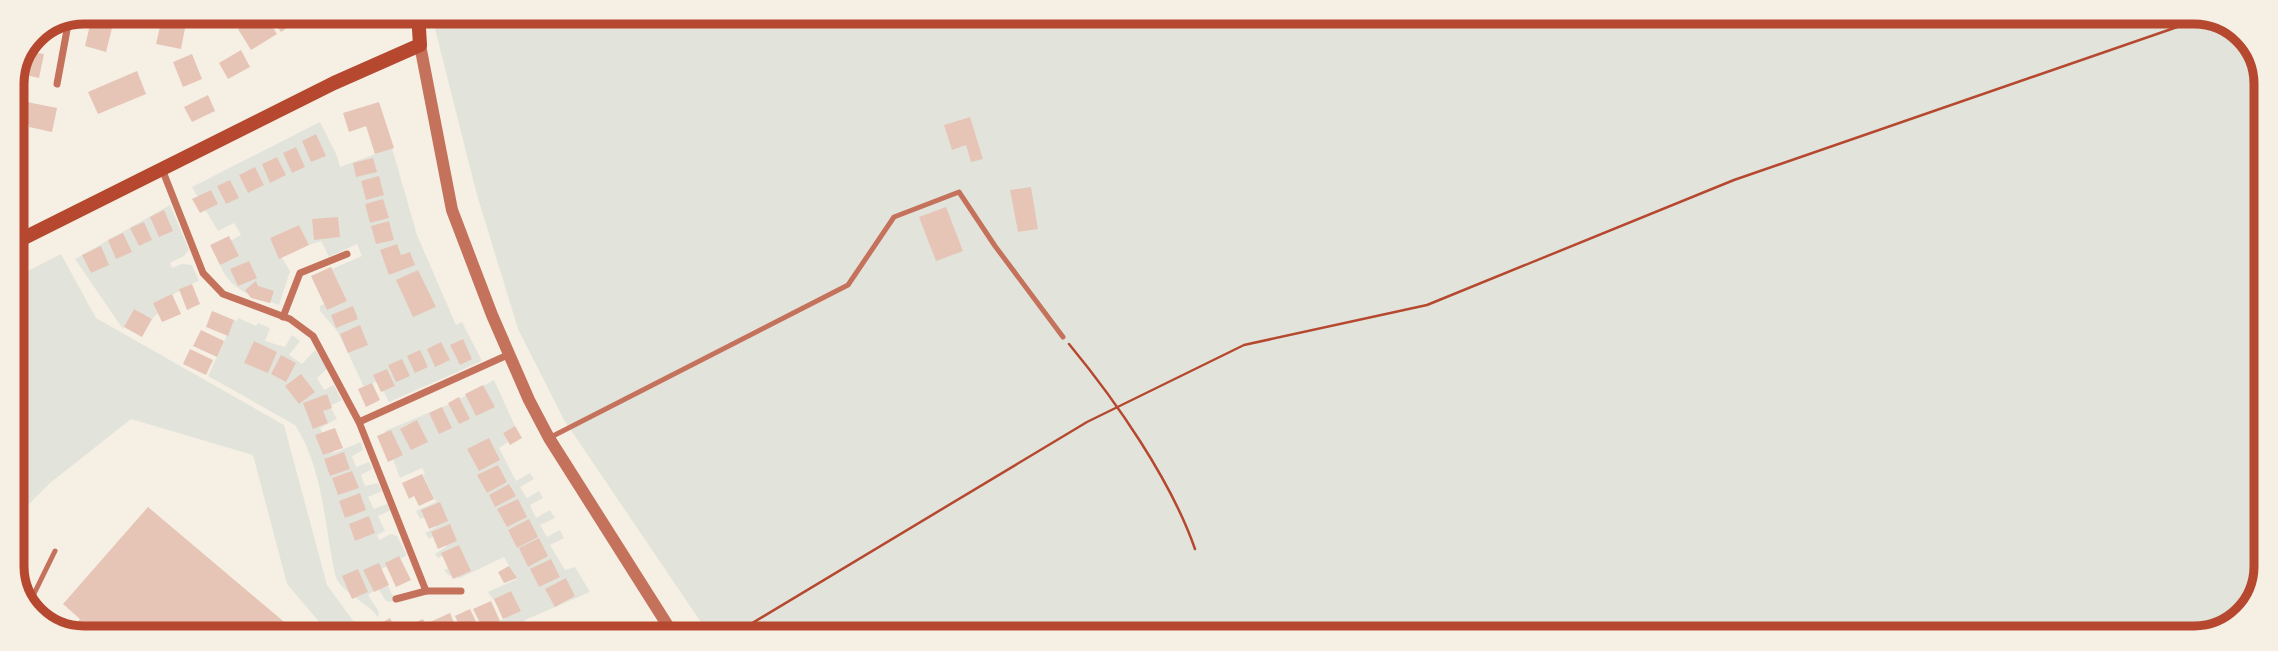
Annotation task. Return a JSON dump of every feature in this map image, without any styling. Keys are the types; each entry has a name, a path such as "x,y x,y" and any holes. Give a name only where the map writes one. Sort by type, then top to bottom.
{"main road":[{"path":"24,238 334,83 420,44 419,24"}],"street":[{"path":"57,84 67,28"},
{"path":"420,44 452,210 529,400 668,626"},
{"path":"162,169 203,274 223,294 283,317 313,336 359,422 426,590"},
{"path":"283,317 300,273 347,254"},
{"path":"359,422 510,354"},
{"path":"396,599 426,590 461,591"}],"lane":[{"path":"550,438 848,285 894,217 959,192 995,246 1063,337"},
{"path":"33,596 55,551"}],"path":[{"path":"747,626 1087,422 1244,345 1427,305 1734,180 2186,24"},
{"path":"1063,337 1116,407 1158,471 1184,517 1195,549"}],"shaded area":[{"path":"434,24 2193,24 2209,27 2227,35 2241,48 2249,62 2253,81 2254,566 2251,582 2243,600 2230,614 2201,626 704,626 564,420 518,329 477,195"},
{"path":"320,122 340,167 392,148 417,235 456,325 462,322 482,361 389,402 378,381 364,387 338,332 320,311 320,306 344,294 332,269 362,256 357,244 329,257 321,241 309,245 299,225 270,238 290,271 279,305 237,288 224,273 215,249 241,235 234,223 218,231 192,187"},
{"path":"170,205 189,250 184,256 170,263 172,268 182,264 192,265 199,281 154,303 158,313 152,319 134,309 123,329 75,259"},
{"path":"61,254 96,318 284,425 327,585 357,626 323,626 287,584 253,455 131,419 50,483 25,508 24,273"},
{"path":"238,318 256,326 258,323 270,328 265,341 285,347 292,335 300,341 289,355 302,364 315,350 328,368 317,378 324,390 334,385 342,400 330,406 337,419 320,428 334,453 361,442 363,450 352,456 356,467 369,462 372,469 361,475 365,486 378,483 382,491 368,497 374,509 387,504 391,510 378,516 385,531 377,535 379,540 391,534 397,536 407,555 380,570 394,598 392,602 386,601 378,588 368,595 379,612 378,617 336,578 318,480 305,442 295,425 208,376 234,320 237,321"},
{"path":"494,380 515,426 503,433 508,442 499,448 516,481 530,473 534,479 520,487 527,498 539,491 543,498 530,505 536,518 550,510 555,518 540,525 547,537 560,530 564,538 550,545 565,570 575,567 590,592 525,620 522,626 487,626 506,618 488,592 517,579 504,557 460,578 448,575 444,570 451,567 444,555 438,558 435,554 447,546 437,535 429,539 425,533 436,527 428,516 420,519 416,511 436,502 423,475 425,474 422,468 400,478 385,438 385,431 452,403"}],"building":[{"path":"90,24 113,24 106,52 85,46"},
{"path":"161,24 186,24 181,49 156,44"},
{"path":"246,24 271,24 277,34 251,50 238,29"},
{"path":"276,24 293,24 281,32"},
{"path":"241,50 250,67 228,79 219,63"},
{"path":"34,52 44,54 39,78 26,75"},
{"path":"192,54 202,79 183,87 173,62"},
{"path":"137,71 146,94 98,114 88,92"},
{"path":"208,95 215,111 192,122 184,107"},
{"path":"24,101 57,108 52,132 29,127 29,124 24,123"},
{"path":"379,102 394,148 375,154 366,126 349,132 343,113"},
{"path":"970,117 983,159 971,162 966,145 952,150 944,125"},
{"path":"316,134 326,156 311,162 302,141"},
{"path":"296,147 305,167 292,173 283,153"},
{"path":"277,157 286,175 270,183 262,164"},
{"path":"373,158 377,172 356,177 353,163"},
{"path":"255,167 264,185 248,193 239,175"},
{"path":"379,176 384,195 366,200 361,181"},
{"path":"230,180 239,198 226,204 217,186"},
{"path":"1031,187 1038,229 1018,232 1010,190"},
{"path":"211,190 218,204 200,213 192,199"},
{"path":"383,199 389,218 370,223 365,204"},
{"path":"946,207 963,251 936,261 919,217"},
{"path":"164,210 173,231 159,237 150,217"},
{"path":"338,217 340,237 314,240 312,219"},
{"path":"389,221 394,240 376,244 371,226"},
{"path":"144,222 152,240 139,246 130,228"},
{"path":"299,225 309,245 279,259 270,238"},
{"path":"123,233 132,252 116,259 108,240"},
{"path":"229,236 239,256 220,265 210,245"},
{"path":"397,244 401,255 410,252 415,265 389,275 380,250"},
{"path":"101,246 109,265 91,273 82,255"},
{"path":"249,261 257,278 238,286 230,269"},
{"path":"331,267 347,301 327,310 311,276"},
{"path":"418,270 436,307 413,317 396,280"},
{"path":"256,281 258,286 274,291 270,303 251,298 245,290"},
{"path":"192,284 200,304 187,310 179,289"},
{"path":"172,294 181,314 162,322 153,303"},
{"path":"353,306 358,319 336,328 331,315"},
{"path":"134,309 152,319 142,337 124,327"},
{"path":"212,311 234,320 228,336 206,327"},
{"path":"360,325 368,345 348,353 340,334"},
{"path":"201,330 224,341 217,357 193,346"},
{"path":"463,339 472,359 460,365 450,345"},
{"path":"254,341 277,352 268,373 244,363"},
{"path":"441,342 450,360 435,367 427,349"},
{"path":"190,349 213,360 206,375 183,364"},
{"path":"420,350 428,367 415,373 407,356"},
{"path":"281,355 296,363 286,382 271,374"},
{"path":"402,359 410,376 396,382 388,365"},
{"path":"387,369 395,386 381,392 373,375"},
{"path":"301,374 315,392 299,404 285,386"},
{"path":"372,383 380,400 366,407 358,389"},
{"path":"483,385 495,407 476,416 465,394"},
{"path":"327,394 332,408 323,411 328,423 313,429 303,403"},
{"path":"459,397 470,419 459,424 448,403"},
{"path":"442,407 452,428 439,434 429,413"},
{"path":"417,420 428,442 411,450 400,429"},
{"path":"515,426 522,438 510,445 503,433"},
{"path":"335,428 343,448 323,455 315,435"},
{"path":"391,430 403,455 388,462 377,436"},
{"path":"489,438 500,460 479,471 467,449"},
{"path":"344,452 350,469 330,476 324,459"},
{"path":"498,465 507,482 487,493 477,475"},
{"path":"352,471 359,488 338,495 332,478"},
{"path":"422,474 434,499 419,506 414,496 409,499 402,483"},
{"path":"509,484 516,496 495,507 489,495"},
{"path":"360,493 366,510 345,518 339,501"},
{"path":"518,499 527,517 507,527 497,509"},
{"path":"440,502 448,521 429,529 421,510"},
{"path":"148,507 289,626 85,626 75,625 80,619 63,604"},
{"path":"369,516 375,533 355,541 349,524"},
{"path":"529,519 538,537 517,548 508,530"},
{"path":"450,524 457,541 438,549 431,532"},
{"path":"539,538 548,556 528,567 519,548"},
{"path":"459,545 471,571 453,579 441,553"},
{"path":"399,556 411,580 396,587 385,563"},
{"path":"551,559 560,577 539,587 530,569"},
{"path":"379,563 389,585 374,592 363,570"},
{"path":"509,566 517,578 504,583 498,572"},
{"path":"358,569 368,592 352,599 342,576"},
{"path":"566,578 575,596 555,607 545,589"},
{"path":"511,591 521,611 503,619 494,599"},
{"path":"491,601 500,621 482,626 473,609"},
{"path":"470,609 478,626 459,626 455,616"},
{"path":"450,613 455,626 432,626 430,622"},
{"path":"390,618 394,626 376,626"},
{"path":"423,619 426,626 407,626"}]}
